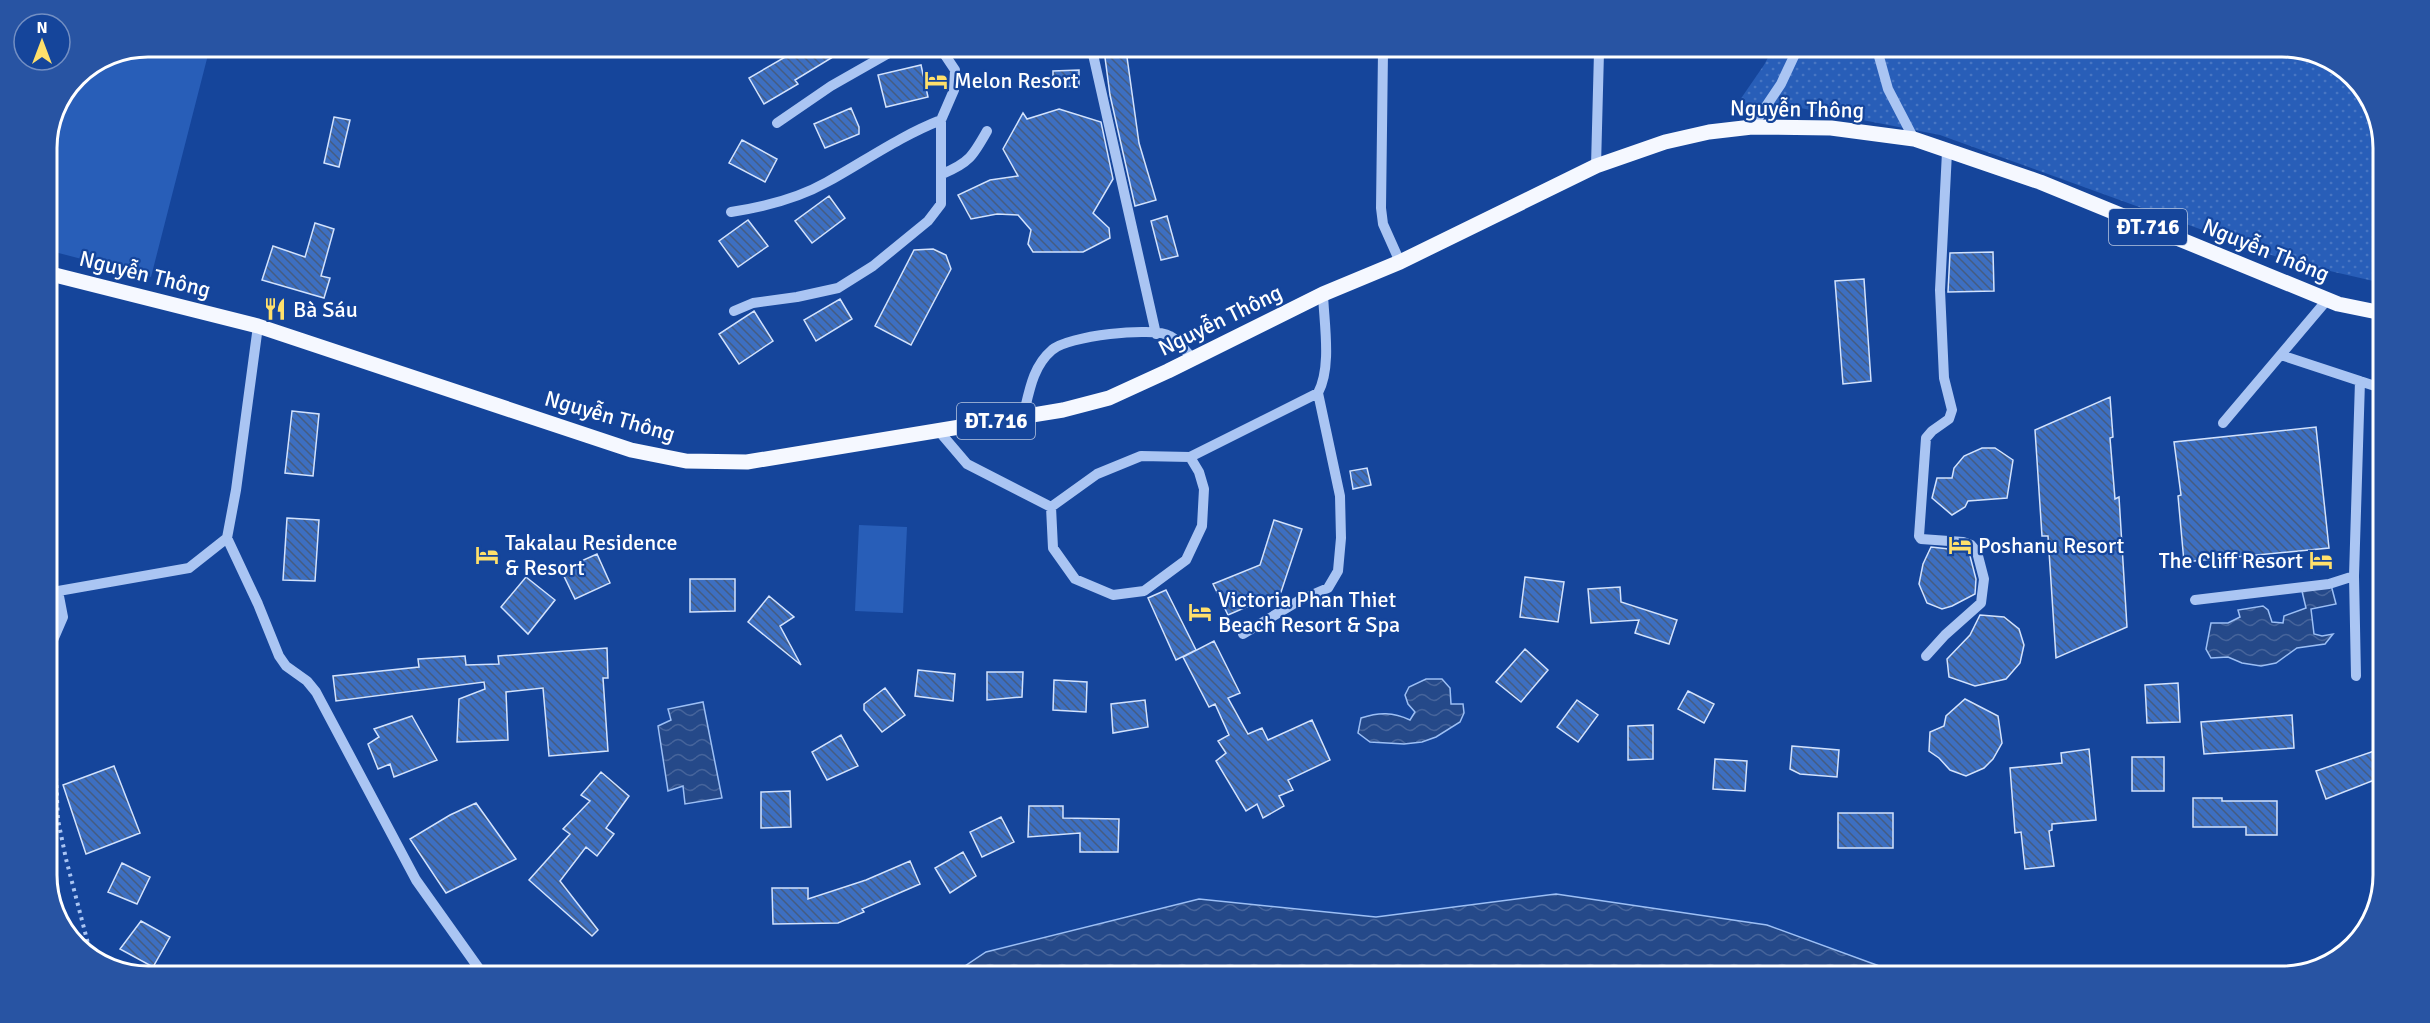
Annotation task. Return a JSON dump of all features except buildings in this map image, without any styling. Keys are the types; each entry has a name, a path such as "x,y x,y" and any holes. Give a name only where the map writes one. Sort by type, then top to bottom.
{"main road":[{"name":"Nguyễn Thông","path":"57,276 258,326 631,450 686,461 747,462 1063,410 1109,398 1323,294 1400,262 1596,166 1665,142 1709,132 1752,126 1832,128 1914,140 2040,182 2327,300 2373,311"}],"street":[{"path":"777,123 831,86 882,57"},
{"path":"734,311 753,303 838,288 873,266 928,221 941,204 940,120 954,90 955,70 947,57"},
{"path":"1094,57 1156,334"},
{"path":"1383,57 1381,208 1383,224 1400,262"},
{"path":"1596,166 1599,57"},
{"path":"1752,126 1781,84 1794,57"},
{"path":"1879,57 1888,89 1914,140"},
{"path":"731,212 788,200 826,183 912,131 940,120"},
{"path":"942,174 971,159 987,131"},
{"path":"1926,656 1945,635 1981,603 1984,588 1981,565 1977,552 1971,545 1963,542 1921,539 1919,536 1926,438 1949,419 1952,410 1944,378 1940,290 1947,152"},
{"path":"1051,507 1097,474 1141,456 1190,458 1318,393 1323,384 1326,366 1323,294"},
{"path":"2223,423 2327,300"},
{"path":"258,326 236,490 227,538 279,656 286,666 307,681 316,692 416,880 477,966"},
{"path":"1023,417 1036,369 1053,348 1090,337 1135,331 1170,335 1193,359"},
{"path":"2280,355 2373,385"},
{"path":"2356,676 2354,576 2360,381"},
{"path":"1243,634 1300,600 1328,588 1338,571 1341,538 1340,496 1318,393"},
{"path":"938,430 967,464 1051,507"},
{"path":"1051,507 1053,548 1075,579 1113,595 1143,591 1186,560 1202,526 1204,489 1199,472 1190,458"},
{"path":"57,591 189,568 227,538"},
{"path":"2195,600 2329,584 2354,576"},
{"path":"57,603 63,617 57,631"}],"path":[{"path":"57,798 58,819 66,859 88,942"}],"shaded area":[{"path":"148,57 207,57 151,277 57,253 57,142 60,124 72,97 97,72 113,64"},
{"path":"1768,57 2282,57 2317,64 2337,76 2354,93 2361,102 2370,124 2373,142 2373,281 2291,262 1940,135 1785,105 1731,113"},
{"path":"859,525 907,527 903,613 855,611"}],"water":[{"path":"2330,581 2336,604 2311,609 2314,634 2322,636 2333,634 2325,644 2297,648 2276,663 2261,666 2242,663 2228,657 2211,658 2206,649 2211,623 2228,623 2240,617 2238,610 2263,606 2268,610 2272,622 2283,623 2284,616 2306,608 2301,587"},
{"path":"1426,679 1442,679 1450,688 1451,704 1463,704 1464,713 1460,722 1436,737 1422,742 1404,744 1370,742 1358,733 1361,718 1368,716 1392,714 1410,720 1415,712 1408,704 1405,695 1409,687"},
{"path":"703,702 722,798 685,804 683,786 668,791 658,726 671,720 668,709"},
{"path":"1556,894 1767,925 1879,966 965,966 986,952 1199,899 1376,917"}],"place":[{"name":"Melon Resort","path":"936,80"},
{"name":"Bà Sáu","path":"275,309"},
{"name":"Poshanu Resort","path":"1960,545"},
{"name":"Takalau Residence & Resort","path":"487,555"},
{"name":"The Cliff Resort","path":"2321,560"},
{"name":"Victoria Phan Thiet Beach Resort & Spa","path":"1200,612"}]}
